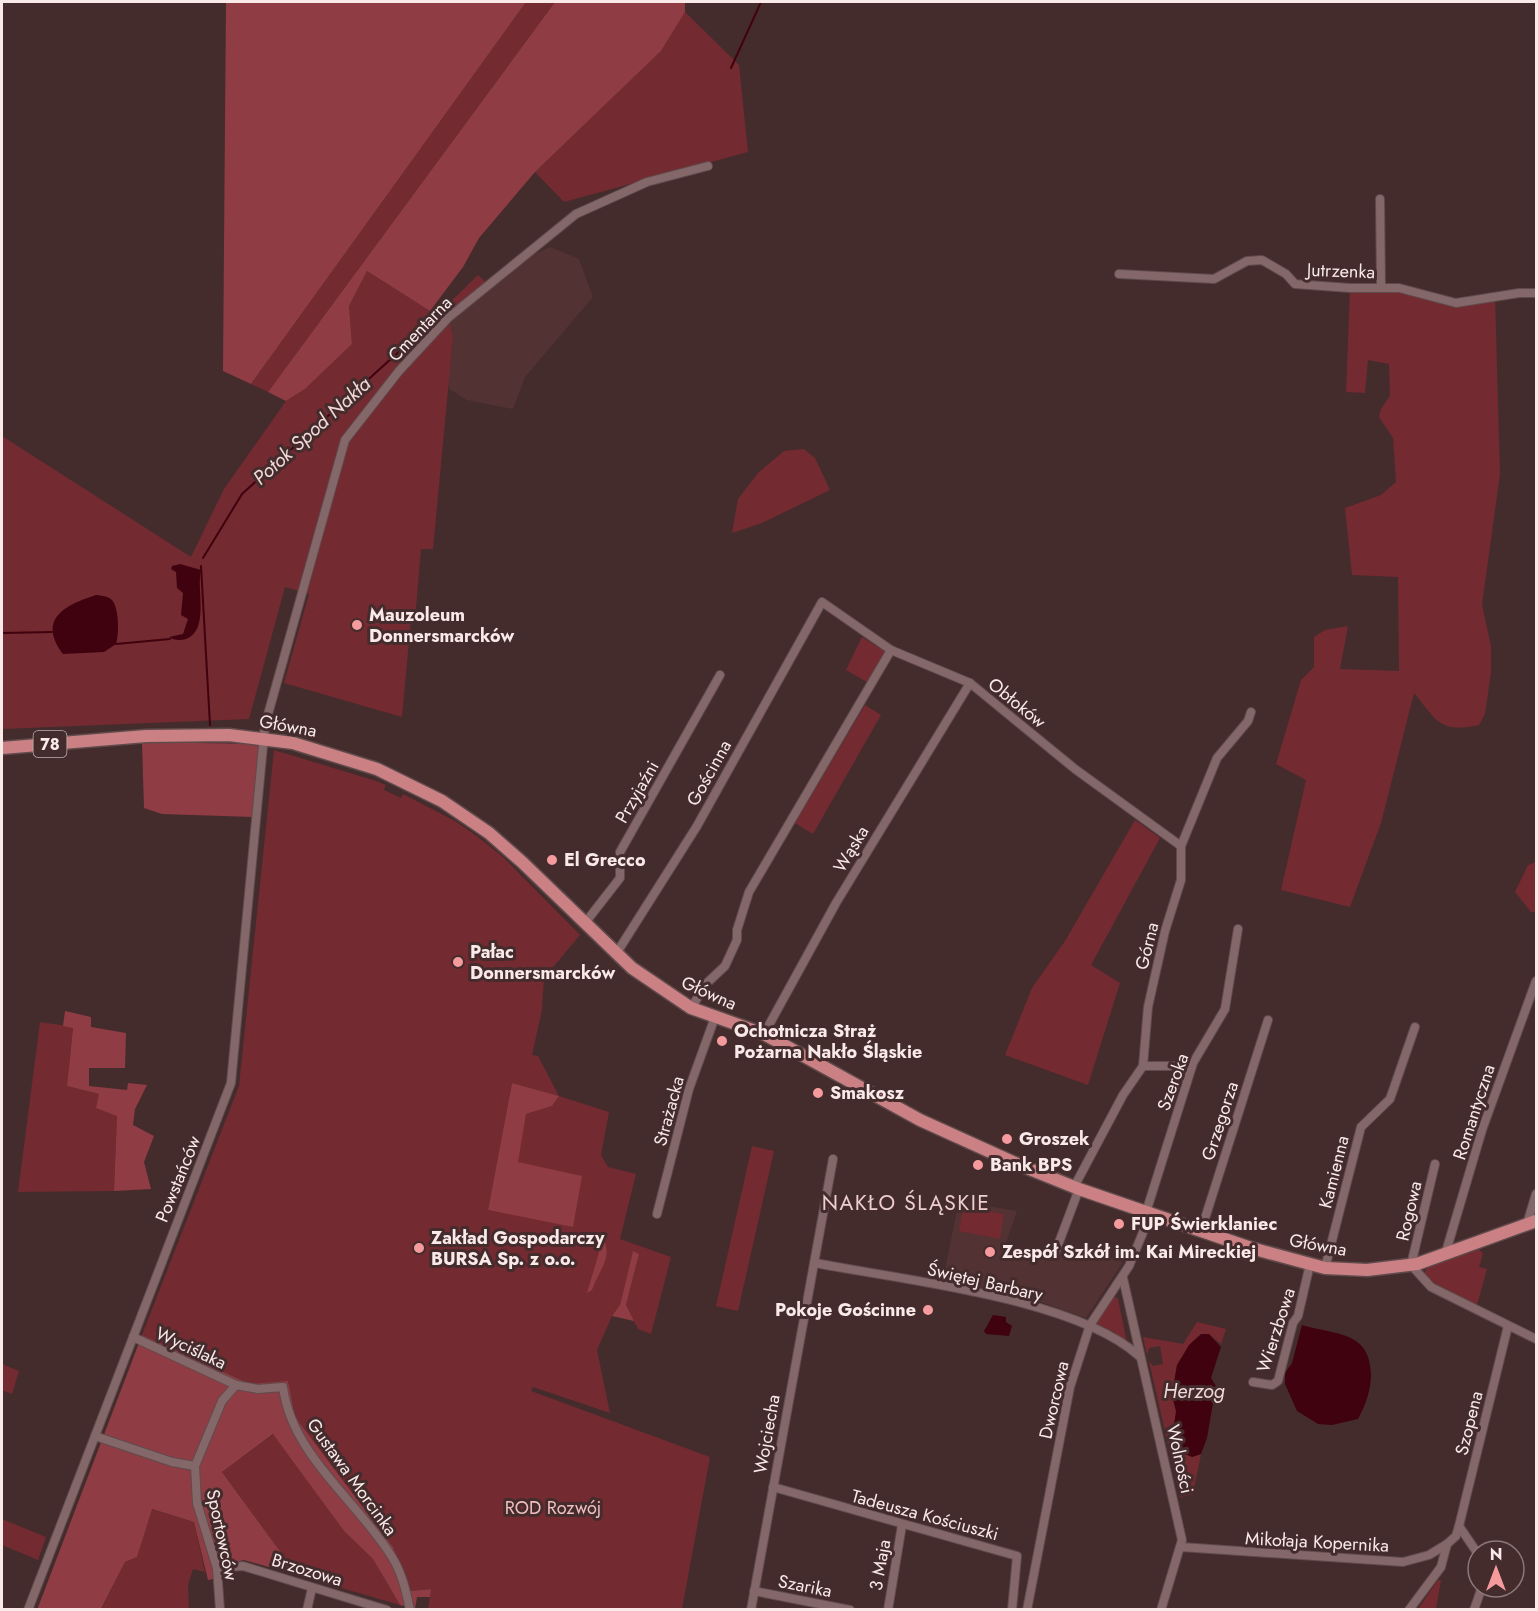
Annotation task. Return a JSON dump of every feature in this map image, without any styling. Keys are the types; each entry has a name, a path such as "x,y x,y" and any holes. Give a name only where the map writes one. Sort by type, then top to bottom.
{"main road":[{"name":"Główna","path":"2,748 156,736 264,738 352,759 395,776 433,796 501,843 645,980 691,1008 764,1034 920,1120 1076,1188 1201,1231 1325,1268 1367,1270 1411,1265 1532,1223"}],"street":[{"name":"Cmentarna","path":"264,738 265,725 345,440 363,416 399,371 448,318 576,214 647,182 708,166"},
{"path":"1380,199 1382,287"},
{"name":"Jutrzenka","path":"1119,274 1214,279 1247,261 1262,260 1286,274 1295,284 1350,288 1399,288 1456,303 1536,293"},
{"name":"Obłoków","path":"822,603 891,650 970,683 1075,769 1181,846"},
{"name":"Gościnna","path":"616,954 697,826 822,603"},
{"path":"691,1008 706,983 725,966 737,940 737,930 749,892 891,650"},
{"name":"Przyjaźni","path":"585,923 620,878 620,852 720,675"},
{"name":"Wąska","path":"764,1034 836,903 970,683"},
{"name":"Górna","path":"1055,1253 1076,1188 1123,1095 1143,1066 1148,1007 1165,931 1181,880 1181,846 1217,758 1248,721 1251,712"},
{"name":"Powstańców","path":"28,1610 231,1083 264,738"},
{"name":"Szeroka","path":"1147,1213 1192,1066 1225,1009 1238,929"},
{"name":"Romantyczna","path":"1445,1255 1482,1130 1536,981"},
{"name":"Strażacka","path":"657,1214 689,1089 715,1017"},
{"name":"Grzegorza","path":"1201,1231 1268,1020"},
{"name":"Kamienna","path":"1325,1268 1361,1127 1390,1099 1415,1027"},
{"path":"1143,1066 1192,1066"},
{"name":"Wojciecha","path":"751,1610 833,1159"},
{"name":"Rogowa","path":"1411,1265 1435,1164"},
{"path":"1532,1223 1536,1194"},
{"name":"Dworcowa","path":"1027,1610 1071,1386 1090,1325 1123,1278 1149,1218 1147,1213"},
{"name":"Świętej Barbary","path":"815,1263 1002,1298 1090,1325 1112,1335 1140,1356"},
{"name":"Wierzbowa","path":"1253,1382 1272,1385 1278,1381 1293,1323 1298,1316 1304,1295 1310,1264"},
{"path":"1411,1265 1431,1287 1536,1339"},
{"name":"Wolności","path":"1123,1278 1165,1459 1181,1547 1161,1610"},
{"name":"Szopena","path":"1409,1610 1441,1567 1447,1544 1456,1536 1508,1326"},
{"name":"Wyciślaka","path":"133,1337 236,1385"},
{"path":"95,1436 172,1462 195,1466 222,1401 236,1385"},
{"name":"Gustawa Morcinka","path":"236,1385 258,1389 283,1387 288,1415 304,1442 393,1557 404,1583 410,1610"},
{"name":"Sportowców","path":"195,1466 197,1503 217,1568 220,1610"},
{"name":"Tadeusza Kościuszki","path":"773,1487 1017,1556 1012,1610"},
{"name":"3 Maja","path":"888,1610 902,1525"},
{"path":"1459,1526 1468,1539"},
{"name":"Mikołaja Kopernika","path":"1181,1547 1402,1562 1429,1555 1447,1544"},
{"name":"Brzozowa","path":"217,1568 243,1566 387,1610"},
{"path":"307,1610 312,1588"},
{"name":"Szarika","path":"754,1591 850,1610"}],"shaded area":[{"path":"226,2 526,2 251,384 223,371"},
{"path":"555,2 685,2 685,12 661,51 535,172 479,238 463,267 430,311 367,271 349,306 352,344 305,389 286,401 268,392"},
{"path":"550,247 579,259 593,297 525,377 513,409 467,400 449,389 448,324 533,255"},
{"path":"142,742 260,744 253,817 162,814 144,808"},
{"path":"65,1011 91,1017 91,1027 126,1033 125,1068 89,1068 89,1086 127,1090 128,1083 147,1085 135,1109 133,1125 154,1136 144,1162 151,1189 114,1191 117,1116 96,1108 99,1094 67,1086 73,1028 63,1026"},
{"path":"512,1083 559,1096 552,1106 526,1114 518,1162 582,1176 573,1227 488,1210"},
{"name":"Zespół Szkół im. Kai Mireckiej","path":"959,1201 1017,1211 1006,1243 1058,1260 1065,1241 1123,1262 1086,1318 1041,1302 942,1284"},
{"path":"603,1239 607,1252 606,1259 592,1290 587,1293"},
{"path":"633,1251 639,1254 626,1305 634,1321 612,1316 620,1305"},
{"path":"142,1335 250,1384 288,1381 295,1417 393,1547 411,1591 431,1589 430,1597 417,1597 415,1609 400,1605 373,1559 344,1531 273,1434 222,1472 293,1569 293,1574 244,1560 230,1563 223,1577 208,1580 194,1522 152,1509 137,1557 125,1562 101,1609 37,1610"}],"green space":[{"path":"526,2 555,2 268,392 251,384"},
{"path":"685,12 739,65 748,152 564,202 535,172 661,51"},
{"path":"367,271 430,311 437,304 443,309 478,275 489,285 448,318 453,337 433,549 421,549 415,620 411,620 402,717 284,683 309,594 285,587 249,719 2,729 2,436 191,557 224,489 286,401 305,389 352,344 349,306"},
{"path":"1384,287 1444,301 1495,296 1500,474 1482,605 1491,646 1491,672 1485,714 1479,725 1447,726 1434,717 1414,693 1381,823 1350,907 1281,890 1306,780 1276,764 1301,680 1314,667 1314,637 1325,630 1348,626 1340,669 1399,671 1398,577 1352,575 1345,508 1381,495 1396,482 1393,438 1379,417 1381,409 1390,396 1389,364 1368,360 1365,393 1346,392 1350,288"},
{"path":"804,449 815,458 830,490 762,523 732,533 738,499 758,473 784,451"},
{"path":"862,637 886,652 867,682 846,670"},
{"path":"865,705 881,715 813,834 795,823"},
{"name":"ROD Rozwój","path":"274,750 376,781 386,785 384,790 401,798 403,794 455,821 503,857 580,935 544,978 542,1010 532,1055 538,1056 559,1096 609,1112 601,1155 608,1167 636,1174 620,1239 671,1257 651,1334 638,1329 626,1305 639,1254 633,1252 620,1305 612,1316 597,1350 610,1413 533,1387 531,1391 710,1457 682,1609 428,1609 431,1589 411,1591 393,1547 295,1417 288,1382 250,1384 142,1335 239,1086","holes":["512,1083 559,1096 552,1106 526,1114 517,1162 573,1226 488,1210"]},
{"path":"1135,820 1160,838 1091,965 1120,983 1088,1085 1005,1055 1032,988 1065,941"},
{"path":"1536,862 1536,912 1531,912 1515,892 1528,865"},
{"path":"40,1022 73,1027 67,1086 99,1094 117,1115 114,1191 18,1192"},
{"path":"752,1146 774,1151 738,1311 716,1306"},
{"path":"963,1207 1004,1214 1000,1239 959,1231"},
{"path":"1479,1249 1483,1254 1479,1267 1487,1269 1477,1305 1428,1280 1424,1275 1427,1267"},
{"path":"1114,1296 1118,1299 1127,1343 1114,1332 1096,1324"},
{"path":"1197,1322 1226,1329 1221,1344 1210,1335 1177,1365 1174,1390 1179,1423 1192,1457 1201,1454 1193,1494 1180,1497 1149,1361 1153,1366 1163,1364 1160,1346 1149,1348 1147,1355 1143,1337 1183,1344"},
{"path":"2,1364 19,1371 12,1394 2,1390"},
{"path":"274,1434 344,1531 373,1559 400,1605 293,1574 293,1569 222,1472"},
{"path":"151,1509 194,1522 205,1572 193,1569 188,1585 189,1609 101,1610 125,1562 137,1557"},
{"path":"2,1519 46,1537 38,1560 2,1545"},
{"path":"1438,1580 1441,1580 1436,1609 1418,1609"}],"water":[{"path":"180,564 201,570 201,608 198,627 186,639 179,640 169,637 183,634 188,619 181,615 183,593 177,588 176,572 171,569 172,566"},
{"path":"96,595 109,598 114,603 118,624 116,644 104,652 63,654 53,631 58,615 74,604"},
{"path":"993,1315 1006,1317 1006,1322 1012,1326 1009,1336 986,1334 984,1331"},
{"path":"1302,1325 1349,1337 1365,1350 1369,1360 1371,1380 1368,1397 1358,1419 1332,1425 1318,1424 1297,1411 1285,1384 1285,1373 1292,1363"},
{"name":"Herzog","path":"1201,1334 1209,1334 1221,1347 1211,1378 1216,1386 1207,1438 1201,1454 1192,1457 1185,1454 1174,1425 1176,1411 1173,1400 1174,1382 1177,1365 1189,1345"}],"waterway":[{"name":"Potok Spod Nakła","path":"731,68 761,2"},
{"name":"Potok Spod Nakła","path":"203,558 242,494 436,318"},
{"path":"201,566 210,725"},
{"name":"Potok Spod Nakła","path":"2,633 52,632"},
{"name":"Potok Spod Nakła","path":"116,644 170,639"}],"place":[{"name":"Mauzoleum Donnersmarcków","path":"357,625"},
{"name":"El Grecco","path":"552,860"},
{"name":"Pałac Donnersmarcków","path":"458,962"},
{"name":"Ochotnicza Straż Pożarna Nakło Śląskie","path":"722,1041"},
{"name":"Smakosz","path":"818,1093"},
{"name":"Groszek","path":"1007,1139"},
{"name":"Bank BPS","path":"978,1165"},
{"name":"FUP Świerklaniec","path":"1119,1224"},
{"name":"Zakład Gospodarczy BURSA Sp. z o.o.","path":"419,1248"},
{"name":"Zespół Szkół im. Kai Mireckiej","path":"990,1252"},
{"name":"Pokoje Gościnne","path":"928,1310"}],"district":[{"name":"NAKŁO ŚLĄSKIE","path":"906,1203"}]}
